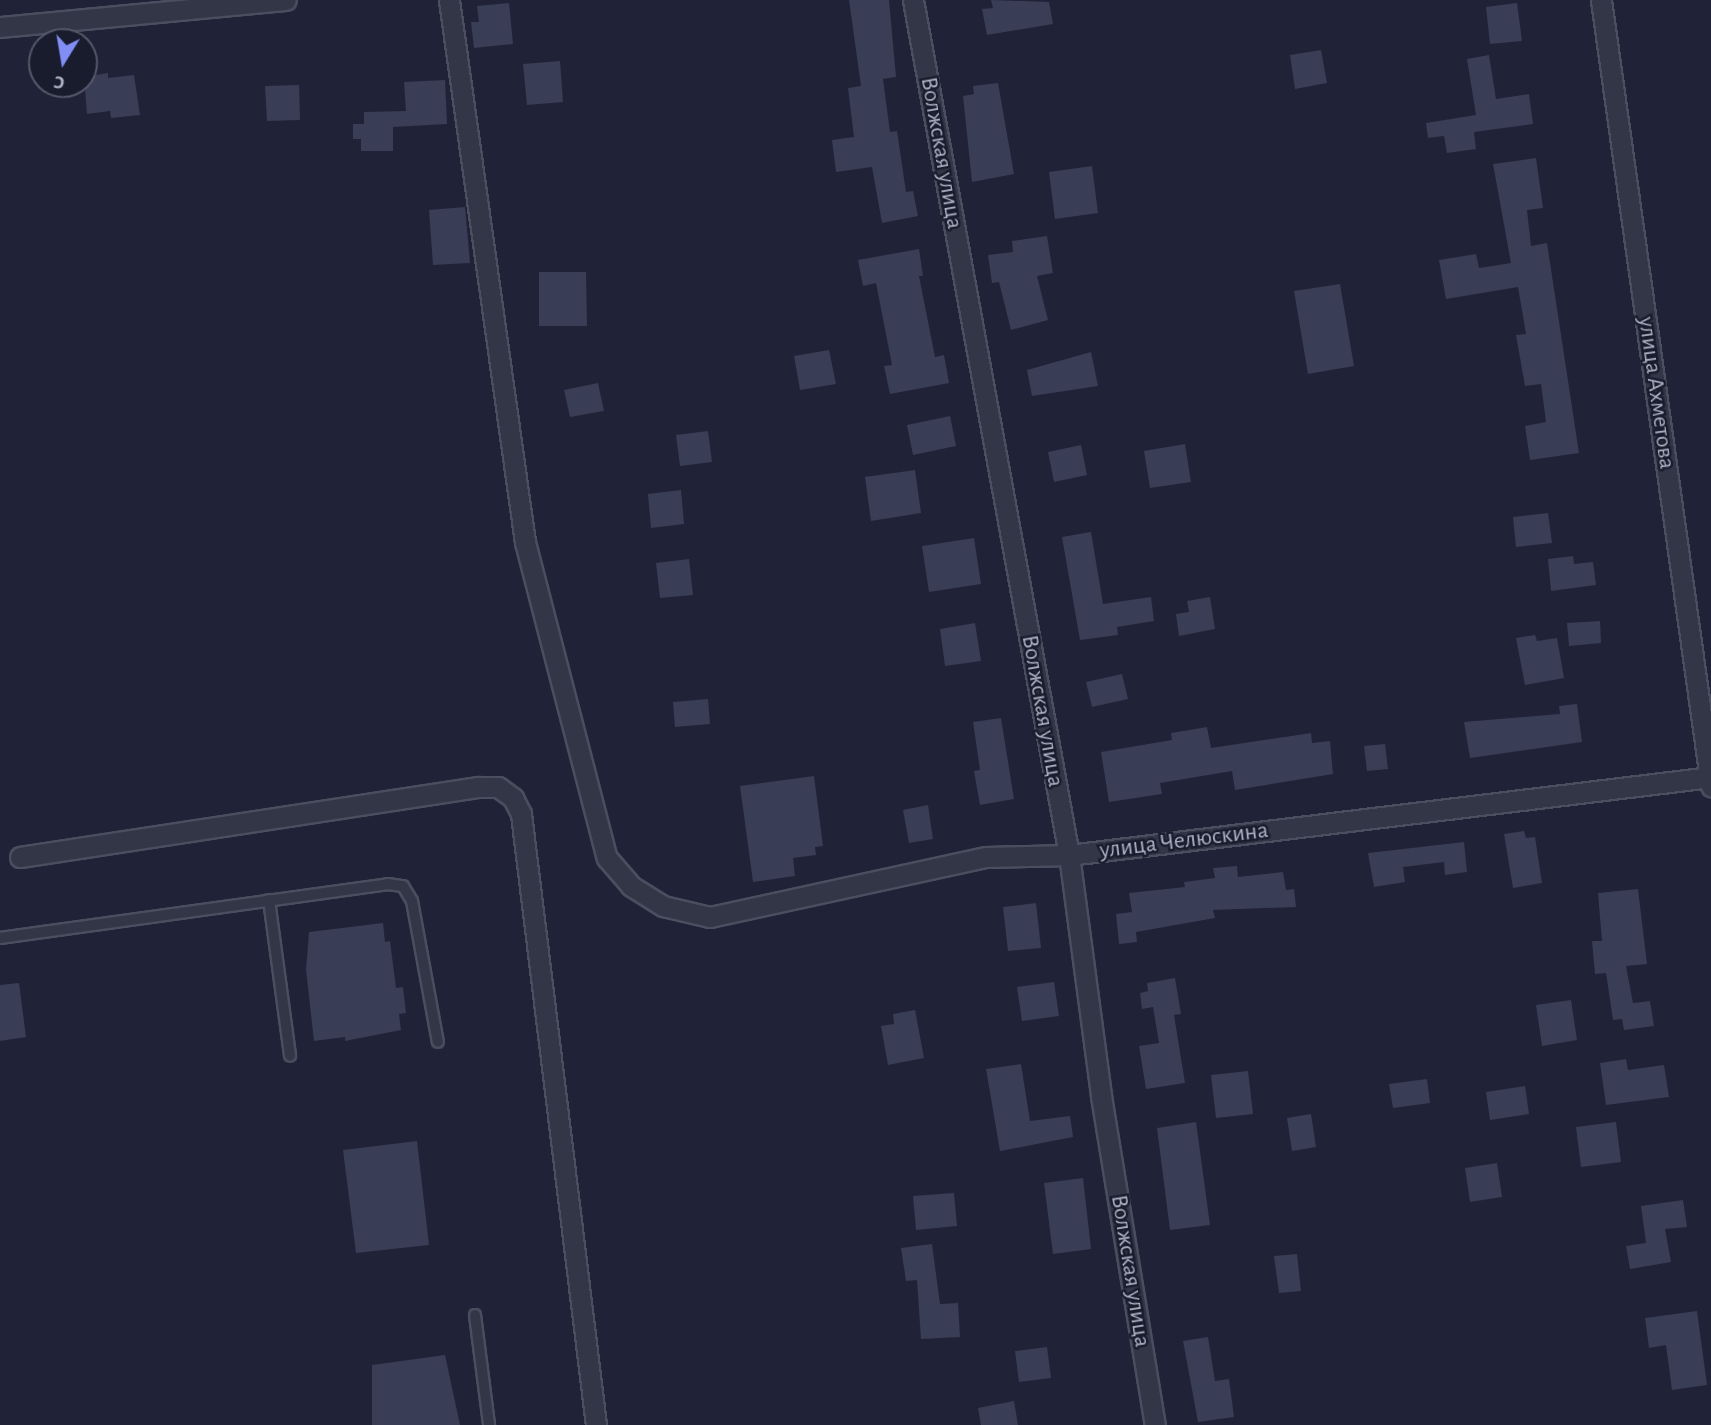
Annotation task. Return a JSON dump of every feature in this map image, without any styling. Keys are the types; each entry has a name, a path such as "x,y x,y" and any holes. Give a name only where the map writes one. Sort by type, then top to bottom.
{"street":[{"path":"0,27 286,0"},
{"name":"улица Челюскина","path":"449,0 525,542 607,858 631,886 663,906 710,917 986,857 1069,855 1711,780"},
{"name":"Волжская улица","path":"913,0 1069,855 1101,1096 1155,1425"},
{"name":"улица Ахметова","path":"1601,0 1711,780"},
{"path":"20,857 479,787 498,787 513,798 521,814 596,1425"}],"lane":[{"path":"0,938 388,884 403,886 412,901 438,1042"},
{"path":"270,900 290,1056"},
{"path":"475,1315 489,1425"}],"building":[{"path":"849,0 889,0 896,77 883,79 890,132 897,131 906,192 913,191 918,216 882,223 872,167 836,172 832,140 854,137 848,88 861,86"},
{"path":"991,0 1049,2 1053,24 987,35 982,9 993,8"},
{"path":"509,3 513,44 474,48 471,22 479,22 477,6"},
{"path":"1517,3 1522,41 1490,44 1486,7"},
{"path":"1321,50 1327,83 1295,89 1290,55"},
{"path":"1489,55 1496,99 1529,94 1533,124 1474,132 1476,149 1447,153 1444,136 1428,138 1426,123 1476,115 1467,59"},
{"path":"560,61 563,102 527,105 523,64"},
{"path":"108,73 108,78 134,75 140,115 111,118 110,111 87,114 86,98 98,98 98,75"},
{"path":"445,80 447,124 393,127 393,151 361,151 361,139 353,139 353,124 364,124 364,112 406,111 404,82"},
{"path":"998,83 1014,174 972,182 963,96 974,94 973,86"},
{"path":"299,85 300,120 267,121 265,86"},
{"path":"1536,158 1543,208 1527,210 1531,246 1547,243 1579,453 1530,460 1525,426 1546,422 1541,384 1525,386 1516,335 1526,334 1518,287 1446,299 1439,260 1476,254 1479,268 1511,263 1493,164"},
{"path":"1092,166 1098,213 1055,219 1049,172"},
{"path":"465,207 470,263 433,265 429,210"},
{"path":"1047,236 1053,273 1037,276 1048,320 1011,330 999,282 992,283 988,255 1013,252 1012,241"},
{"path":"919,249 923,276 919,276 935,357 944,355 949,383 890,394 884,366 892,365 876,283 863,286 858,260"},
{"path":"539,272 586,272 587,326 539,326"},
{"path":"1340,284 1354,366 1308,374 1294,291"},
{"path":"829,350 836,384 800,390 794,356"},
{"path":"1091,352 1098,386 1032,396 1027,370"},
{"path":"598,383 604,411 570,417 564,390"},
{"path":"950,416 956,446 913,455 907,425"},
{"path":"708,431 712,462 680,466 676,435"},
{"path":"1185,444 1191,482 1150,488 1144,451"},
{"path":"1081,445 1087,475 1054,482 1048,452"},
{"path":"915,470 921,513 871,521 865,477"},
{"path":"681,490 684,524 651,528 648,494"},
{"path":"1548,513 1552,543 1516,547 1513,517"},
{"path":"1091,532 1103,604 1151,597 1154,621 1117,627 1118,635 1080,640 1062,537"},
{"path":"974,538 981,584 929,592 922,546"},
{"path":"1573,556 1574,564 1593,562 1596,585 1551,591 1548,559"},
{"path":"689,559 693,595 660,598 656,563"},
{"path":"1210,597 1215,629 1179,636 1176,614 1189,612 1187,601"},
{"path":"1600,621 1601,643 1569,646 1567,623"},
{"path":"975,623 981,661 945,666 940,629"},
{"path":"1535,635 1537,641 1557,638 1564,678 1525,685 1516,638"},
{"path":"1122,674 1128,699 1092,707 1086,682"},
{"path":"708,699 710,724 675,727 673,702"},
{"path":"1577,704 1582,742 1470,758 1464,722 1560,714 1559,706"},
{"path":"1001,718 1014,799 980,805 974,771 980,770 973,722"},
{"path":"1207,727 1211,748 1311,733 1312,743 1330,741 1333,774 1235,790 1232,771 1160,783 1162,794 1109,802 1101,752 1172,740 1171,733"},
{"path":"1385,744 1388,769 1367,771 1364,746"},
{"path":"814,776 823,846 815,847 816,855 793,858 795,876 753,882 740,786"},
{"path":"928,805 933,839 909,843 903,810"},
{"path":"1524,831 1526,838 1535,837 1542,883 1513,888 1504,834"},
{"path":"1464,842 1467,872 1445,875 1444,862 1403,867 1405,882 1374,887 1368,853"},
{"path":"1237,866 1238,877 1283,872 1286,890 1294,889 1296,907 1213,910 1215,918 1136,932 1137,942 1119,944 1116,914 1132,912 1129,893 1185,887 1184,882 1215,878 1213,868"},
{"path":"1638,889 1647,964 1626,966 1633,1003 1650,1001 1654,1026 1624,1030 1622,1019 1613,1020 1606,973 1595,974 1592,941 1602,941 1598,893"},
{"path":"1036,903 1041,948 1008,951 1003,907"},
{"path":"383,923 385,942 390,941 396,988 403,987 406,1013 399,1014 401,1030 345,1041 345,1037 314,1041 306,970 309,932"},
{"path":"1175,978 1181,1014 1174,1015 1185,1083 1146,1089 1139,1046 1159,1043 1153,1007 1142,1009 1140,993 1148,991 1147,983"},
{"path":"1054,982 1059,1016 1022,1021 1017,987"},
{"path":"19,983 26,1037 0,1041 0,985"},
{"path":"1571,1000 1577,1040 1542,1046 1536,1005"},
{"path":"915,1010 924,1058 888,1065 881,1026 894,1024 893,1014"},
{"path":"1626,1059 1628,1070 1664,1065 1669,1097 1606,1105 1600,1063"},
{"path":"1021,1064 1030,1121 1070,1116 1073,1137 1000,1151 986,1069"},
{"path":"1248,1071 1253,1114 1216,1118 1211,1075"},
{"path":"1427,1079 1430,1103 1393,1108 1389,1084"},
{"path":"1525,1086 1529,1114 1490,1120 1486,1092"},
{"path":"1311,1114 1316,1147 1292,1151 1287,1118"},
{"path":"1196,1122 1210,1225 1170,1230 1157,1128"},
{"path":"1616,1122 1621,1162 1581,1167 1576,1127"},
{"path":"417,1141 429,1245 356,1253 343,1150"},
{"path":"1497,1163 1502,1197 1470,1202 1465,1168"},
{"path":"1083,1178 1091,1249 1053,1254 1044,1183"},
{"path":"954,1193 957,1226 916,1230 913,1196"},
{"path":"1683,1200 1687,1227 1665,1229 1671,1262 1630,1269 1626,1246 1646,1243 1641,1206"},
{"path":"932,1244 940,1304 958,1303 960,1337 921,1339 917,1280 906,1281 901,1248"},
{"path":"1297,1254 1301,1291 1279,1293 1274,1256"},
{"path":"1697,1311 1707,1385 1672,1390 1666,1345 1649,1348 1645,1318"},
{"path":"1208,1337 1215,1381 1229,1379 1234,1417 1198,1422 1183,1341"},
{"path":"1047,1347 1051,1378 1019,1382 1015,1351"},
{"path":"445,1355 460,1425 372,1425 372,1365"},
{"path":"1014,1401 1018,1425 981,1425 978,1408"}]}
